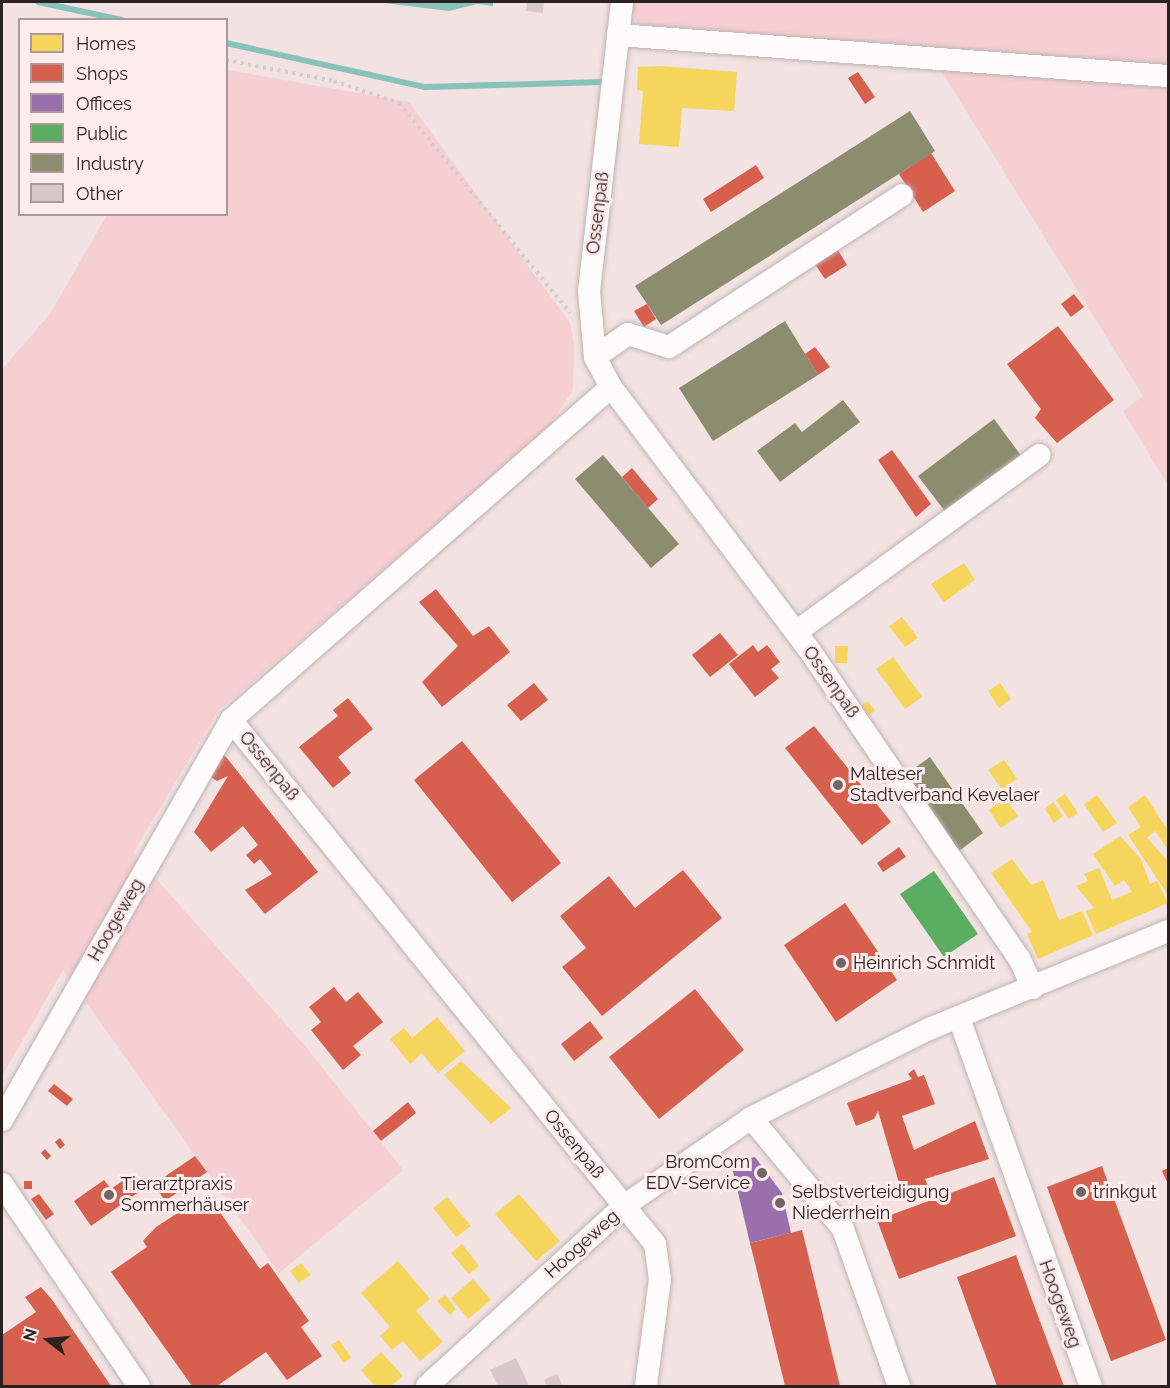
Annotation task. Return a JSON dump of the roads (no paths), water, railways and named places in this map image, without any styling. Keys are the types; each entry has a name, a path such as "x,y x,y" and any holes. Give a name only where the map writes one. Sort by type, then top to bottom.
{"street":[{"name":"Ossenpaß","path":"622,2 589,291 590,333 595,357 611,387 796,633 1019,958 1033,988"},
{"path":"618,35 1168,76"},
{"path":"595,357 628,334 669,347 902,195"},
{"name":"Ossenpaß","path":"611,387 231,720 651,1238 660,1260 646,1386"},
{"path":"796,633 1040,455"},
{"name":"Hoogeweg","path":"2,1120 231,720"},
{"name":"Hoogeweg","path":"427,1386 624,1206 751,1118 959,1018 1168,931"},
{"name":"Hoogeweg","path":"959,1018 1091,1386"},
{"path":"751,1118 843,1229 899,1386"},
{"path":"2,1184 140,1386"}],"water":[{"path":"376,2 493,2 493,6 477,4 449,11"}],"waterway":[{"path":"38,2 113,18"},
{"path":"228,43 425,87 601,82"}],"place":[{"name":"Malteser Stadtverband Kevelaer","path":"838,785"},
{"name":"Heinrich Schmidt","path":"841,963"},
{"name":"BromCom EDV-Service","path":"762,1173"},
{"name":"trinkgut","path":"1081,1192"},
{"name":"Tierarztpraxis Sommerhäuser","path":"109,1195"},
{"name":"Selbstverteidigung Niederrhein","path":"780,1203"}]}
